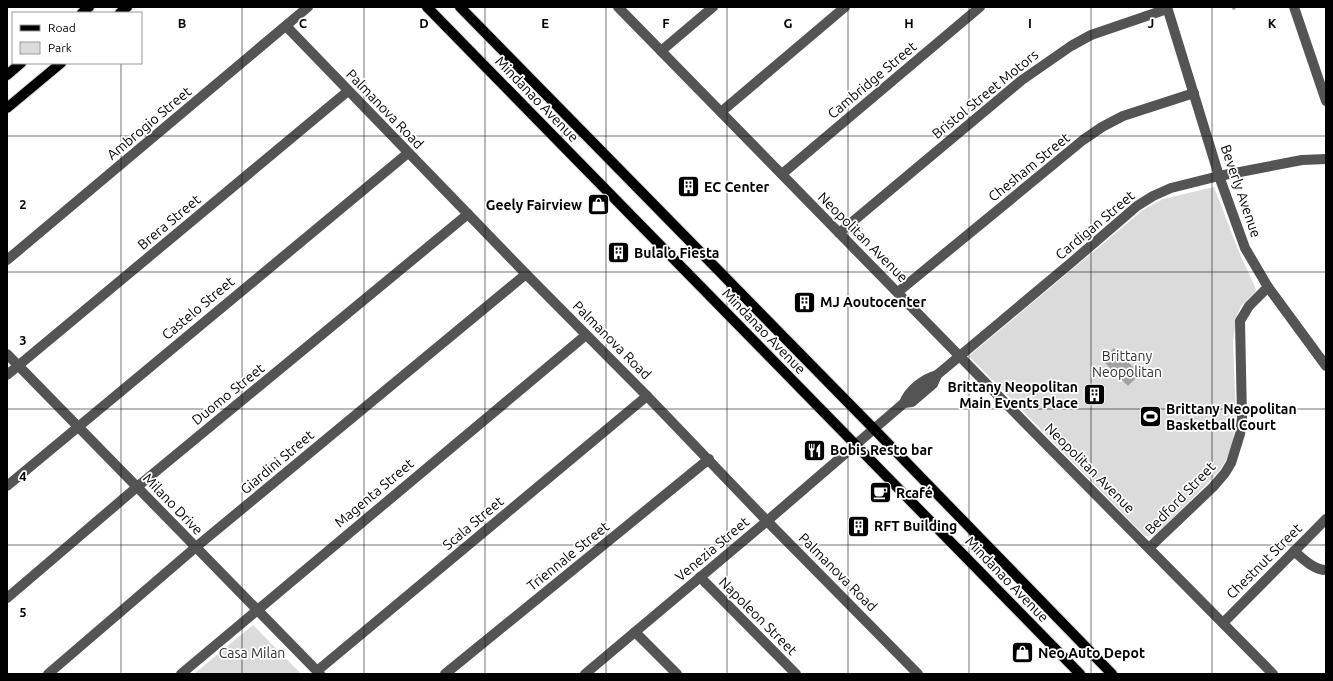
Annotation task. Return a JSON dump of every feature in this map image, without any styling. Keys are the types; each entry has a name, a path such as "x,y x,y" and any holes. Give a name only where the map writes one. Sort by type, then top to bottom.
{"main road":[{"name":"Mindanao Avenue","path":"427,7 1080,674"},
{"name":"Mindanao Avenue","path":"460,7 1112,674"},
{"path":"7,75 20,64"},
{"path":"7,108 60,64"}],"street":[{"name":"Ambrogio Street","path":"7,260 308,7"},
{"name":"Neopolitan Avenue","path":"618,7 1273,674"},
{"path":"661,51 713,7"},
{"path":"721,112 845,7"},
{"name":"Cambridge Street","path":"782,174 980,7"},
{"path":"1294,7 1326,102"},
{"name":"Beverly Avenue","path":"1167,8 1219,176 1245,248 1268,287 1326,366"},
{"name":"Bristol Street Motors","path":"839,233 1022,80 1070,46 1090,35 1167,8"},
{"name":"Palmanova Road","path":"286,26 526,274 918,674"},
{"name":"Brera Street","path":"7,375 348,91"},
{"name":"Chesham Street","path":"898,292 1083,140 1102,127 1123,116 1194,93"},
{"name":"Castelo Street","path":"7,486 408,153"},
{"name":"Cardigan Street","path":"856,445 904,404 907,395 916,387 928,377 937,375 1137,206 1153,196 1171,188 1219,176 1302,160 1326,159"},
{"name":"Duomo Street","path":"7,598 137,487 468,214"},
{"name":"Giardini Street","path":"48,674 196,547 526,274"},
{"name":"Bedford Street","path":"1150,548 1213,487 1231,463 1240,434 1242,418 1240,321 1249,306 1268,287"},
{"name":"Magenta Street","path":"181,674 586,335"},
{"name":"Milano Drive","path":"7,354 318,673"},
{"name":"Scala Street","path":"318,673 647,396"},
{"name":"Venezia Street","path":"585,674 856,445"},
{"name":"Triennale Street","path":"445,674 709,460"},
{"name":"Chestnut Street","path":"1223,623 1326,519"},
{"path":"1294,551 1311,565 1322,570 1326,570"},
{"name":"Napoleon Street","path":"700,577 796,674"},
{"path":"635,632 677,674"}],"green space":[{"name":"Brittany Neopolitan","path":"1214,187 1256,291 1241,306 1237,315 1233,341 1236,418 1232,445 1226,460 1219,471 1207,484 1154,536 1145,536 969,356 1143,210 1163,199"},
{"name":"Casa Milan","path":"253,625 301,674 194,674"}],"shaded area":[{"path":"1114,348 1140,374 1128,386 1102,360"}],"place":[{"name":"EC Center","path":"689,187"},
{"name":"Geely Fairview","path":"598,205"},
{"name":"Bulalo Fiesta","path":"619,253"},
{"name":"MJ Aoutocenter","path":"805,302"},
{"name":"Brittany Neopolitan Main Events Place","path":"1094,395"},
{"name":"Brittany Neopolitan Basketball Court","path":"1151,417"},
{"name":"Bobis Resto bar","path":"814,450"},
{"name":"Rcafé","path":"881,493"},
{"name":"RFT Building","path":"859,526"},
{"name":"Neo Auto Depot","path":"1022,653"}]}
